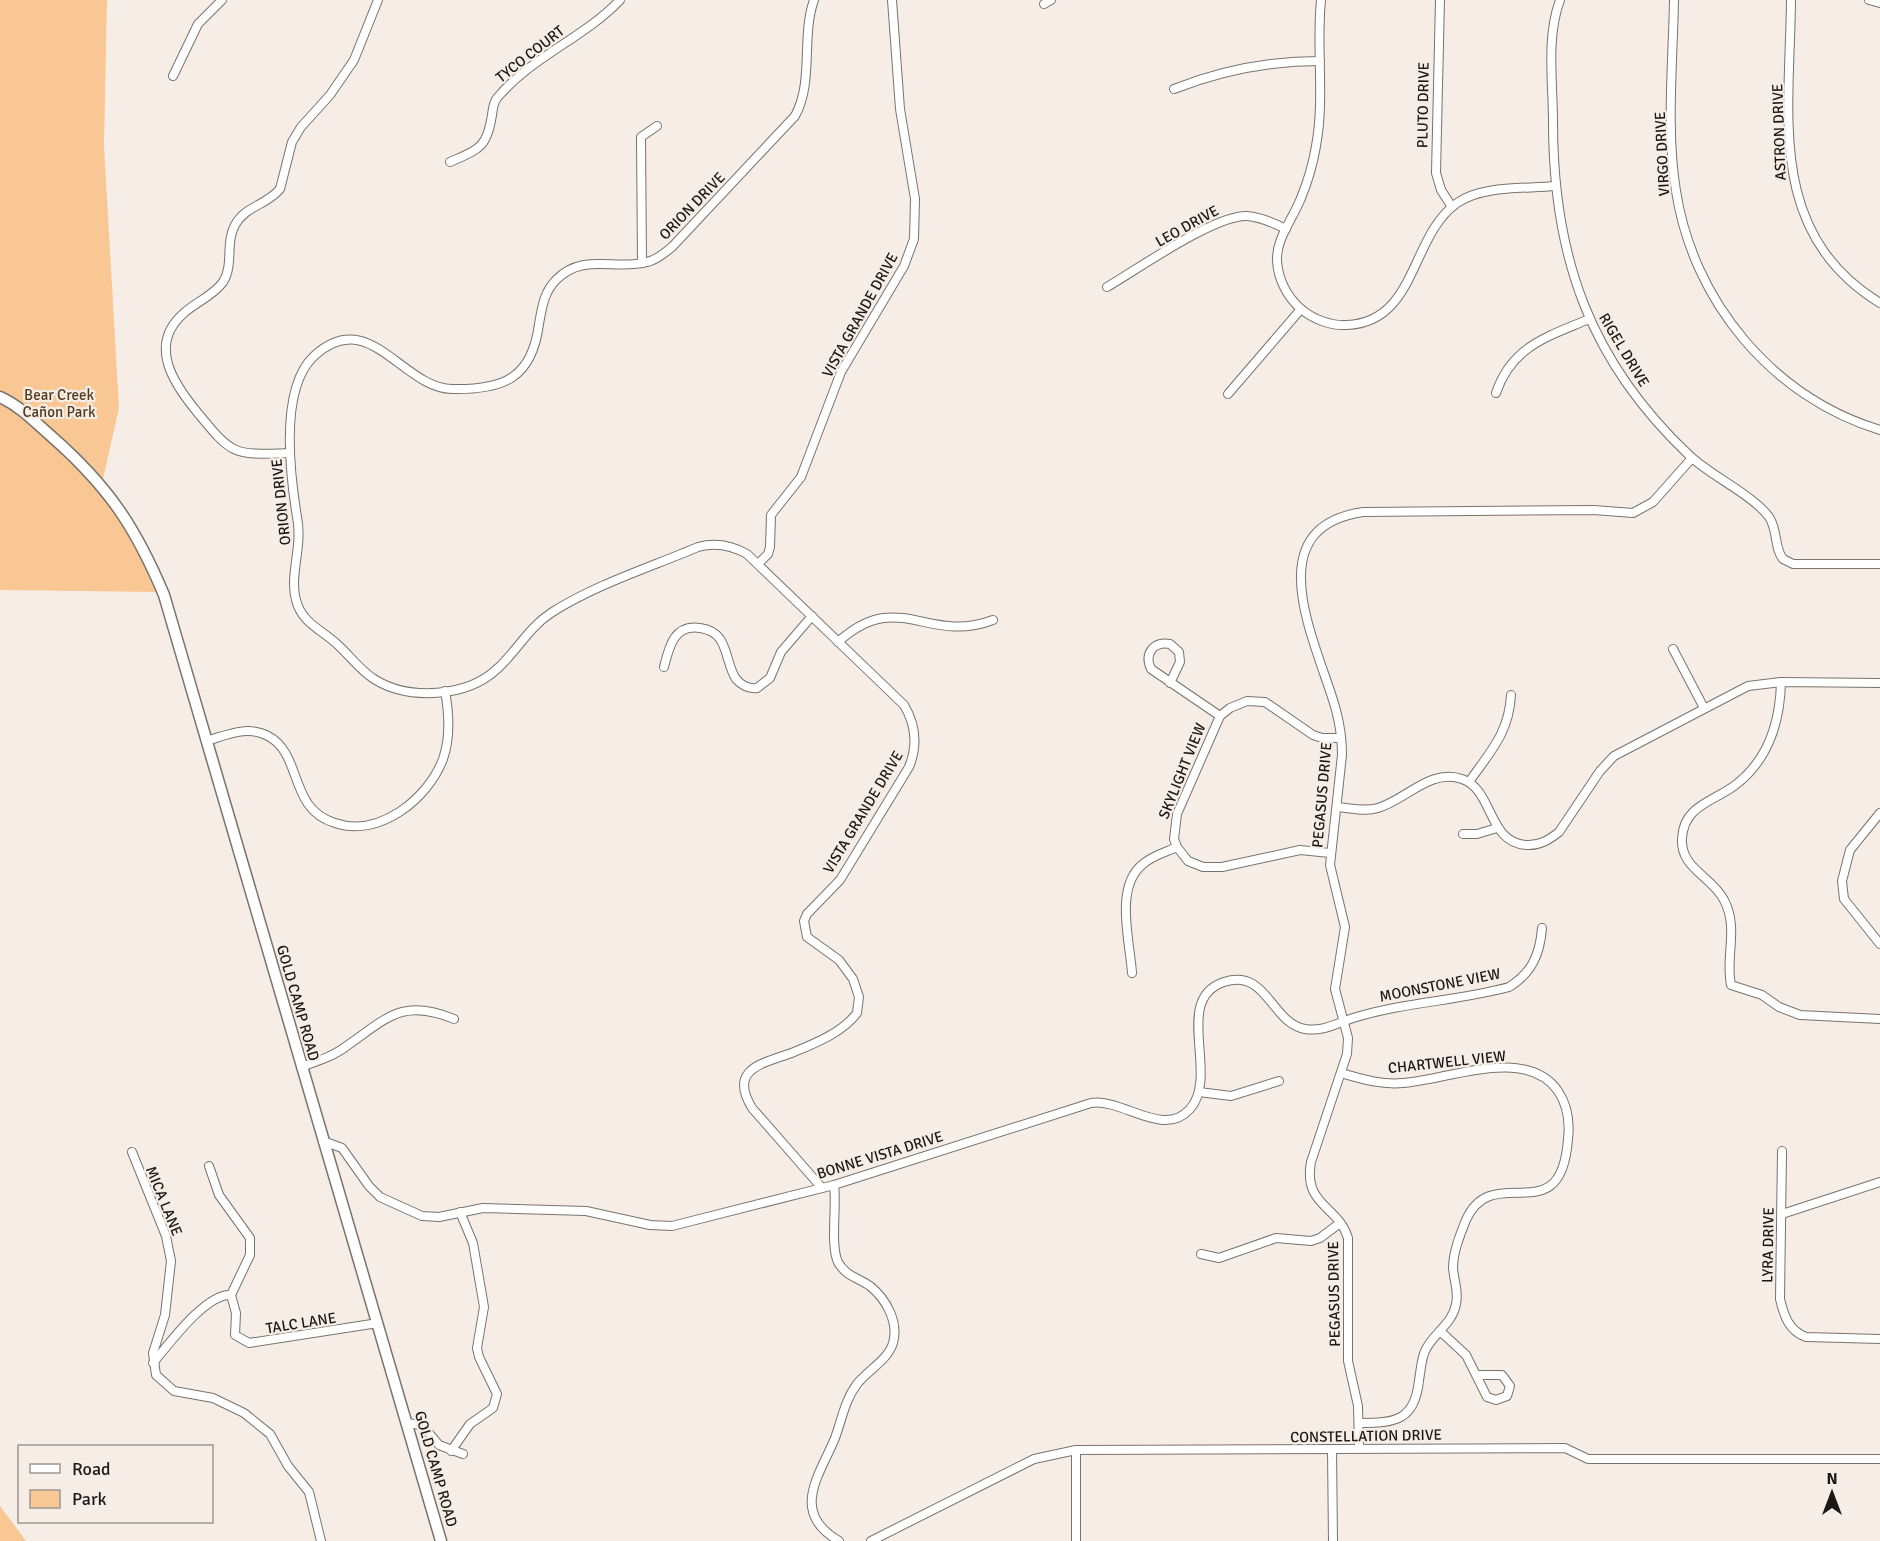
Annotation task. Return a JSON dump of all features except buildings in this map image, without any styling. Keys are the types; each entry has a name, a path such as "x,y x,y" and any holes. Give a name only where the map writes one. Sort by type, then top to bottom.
{"street":[{"path":"173,76 198,24 222,0"},
{"path":"289,453 243,454 222,443 171,379 166,362 167,343 170,332 182,314 222,283 228,270 228,244 233,228 247,210 275,195 280,189 292,142 301,127 330,95 351,66 364,40 378,0"},
{"name":"TYCO COURT","path":"450,162 478,149 487,140 495,100 526,72 593,24 620,0"},
{"name":"ORION DRIVE","path":"758,564 747,554 730,546 715,543 698,547 553,612 531,630 491,674 473,684 445,691 408,692 384,685 362,670 334,640 319,632 303,616 293,589 300,539 289,453 291,417 299,380 309,362 325,348 343,342 364,342 384,350 432,385 448,389 492,386 511,380 531,358 537,343 543,302 551,286 564,273 588,263 642,263 656,259 672,247 795,116 802,97 809,18 814,0"},
{"name":"VISTA GRANDE DRIVE","path":"822,1188 752,1108 747,1100 744,1085 746,1077 755,1066 804,1048 845,1026 857,1012 859,997 854,979 839,960 807,937 804,921 807,914 848,868 909,767 915,747 913,726 904,705 758,564 768,554 770,547 771,515 795,488 841,372 904,266 914,239 915,199 900,109 892,0"},
{"path":"1322,0 1319,123 1313,161 1300,201 1277,252 1278,272 1286,292 1301,309 1321,321 1343,325 1364,322 1384,313 1400,295 1439,223 1452,207 1466,198 1485,192 1555,186"},
{"name":"PLUTO DRIVE","path":"1440,0 1436,174 1441,190 1452,207"},
{"name":"RIGEL DRIVE","path":"1560,0 1553,29 1555,186 1566,253 1589,319 1609,355 1639,402 1692,458 1762,509 1773,525 1779,555 1788,562 1880,564"},
{"name":"VIRGO DRIVE","path":"1674,0 1673,171 1684,227 1700,272 1732,327 1773,370 1832,410 1880,430"},
{"name":"ASTRON DRIVE","path":"1791,0 1790,153 1797,198 1815,239 1833,264 1857,287 1880,303"},
{"path":"1869,0 1880,3"},
{"path":"1173,89 1208,76 1244,67 1281,62 1320,61"},
{"path":"519,64 526,72"},
{"path":"642,263 641,137 657,126"},
{"name":"LEO DRIVE","path":"1107,287 1222,220 1248,216 1286,229"},
{"path":"1228,394 1301,309"},
{"path":"1496,393 1508,365 1523,350 1589,319"},
{"name":"GOLD CAMP ROAD","path":"0,397 29,416 101,484 137,535 164,595 441,1541"},
{"name":"PEGASUS DRIVE","path":"1359,1449 1359,1423 1348,1361 1349,1244 1346,1232 1340,1223 1315,1197 1309,1179 1311,1162 1348,1045 1335,989 1345,927 1331,873 1330,853 1337,807 1341,738 1336,710 1299,584 1302,558 1319,530 1338,518 1363,512 1594,510 1633,513 1653,502 1692,458"},
{"path":"664,668 668,648 675,636 688,628 705,628 720,639 736,679 748,687 757,688 770,678 781,652 812,616"},
{"path":"838,642 861,623 879,617 900,616 953,628 972,627 993,620"},
{"path":"1170,683 1180,662 1179,652 1170,644 1159,644 1150,651 1148,663 1152,670 1170,683 1220,716"},
{"path":"1673,649 1704,708"},
{"path":"1781,682 1779,716 1764,754 1734,786 1694,810 1684,826 1683,852 1687,861 1717,890 1731,918 1733,929 1730,982 1734,986 1762,995 1779,1007 1800,1015 1880,1018"},
{"path":"1337,807 1378,808 1437,778 1452,777 1469,782 1481,796 1497,828 1517,843 1534,845 1551,839 1614,756 1748,686 1781,682 1880,683"},
{"path":"206,741 244,731 269,736 283,749 304,799 317,814 335,824 366,825 389,817 413,801 438,770 448,733 445,691"},
{"path":"1469,782 1503,735 1510,718 1511,695"},
{"name":"SKYLIGHT VIEW","path":"1177,848 1173,832 1177,814 1220,716 1247,701 1265,702 1313,735 1322,738 1341,738"},
{"path":"1880,813 1850,850 1842,880 1844,899 1880,944"},
{"path":"1463,834 1478,834 1497,828"},
{"path":"1132,973 1127,906 1128,886 1143,864 1177,848 1188,861 1212,868 1300,850 1330,853"},
{"name":"MOONSTONE VIEW","path":"1344,1021 1378,1010 1509,987 1532,966 1542,928"},
{"path":"1279,1081 1231,1096 1199,1092 1199,1011 1204,996 1223,982 1251,982 1265,993 1288,1021 1302,1029 1320,1029 1344,1021"},
{"path":"301,1067 333,1055 382,1020 401,1011 429,1010 454,1019"},
{"name":"CHARTWELL VIEW","path":"1341,1072 1393,1084 1488,1069 1520,1068 1532,1071 1551,1083 1566,1108 1569,1126 1566,1164 1558,1180 1536,1192 1486,1197 1470,1212 1454,1259 1456,1308 1424,1352 1417,1397 1407,1413 1388,1423 1359,1423"},
{"name":"BONNE VISTA DRIVE","path":"323,1141 342,1148 374,1192 413,1214 430,1217 483,1208 586,1211 650,1225 672,1226 834,1185 1091,1103 1114,1104 1158,1119 1176,1118 1190,1108 1199,1092"},
{"name":"LYRA DRIVE","path":"1782,1151 1780,1299 1788,1323 1798,1334 1815,1339 1880,1340"},
{"name":"MICA LANE","path":"132,1152 166,1236 171,1261 169,1294 153,1364"},
{"path":"209,1166 219,1195 250,1238 250,1255 231,1295 224,1295 211,1302 181,1330 153,1364 156,1376 167,1387 213,1398 244,1413 270,1434 288,1466 309,1492 321,1541"},
{"path":"1782,1214 1880,1182"},
{"path":"834,1185 838,1261 847,1273 870,1286 884,1300 894,1331 891,1348 860,1380 849,1397 835,1438 812,1488 813,1512 823,1529 838,1541"},
{"path":"451,1450 470,1424 493,1408 497,1394 479,1357 479,1336 484,1307 473,1243 460,1212"},
{"path":"1201,1254 1219,1258 1276,1238 1311,1240 1320,1238 1340,1223"},
{"name":"TALC LANE","path":"231,1295 236,1313 235,1335 249,1343 378,1323"},
{"path":"1440,1331 1461,1349 1477,1375"},
{"path":"406,1423 422,1425 433,1440 464,1454"},
{"name":"CONSTELLATION DRIVE","path":"871,1541 1034,1459 1076,1450 1564,1448 1588,1459 1880,1459"},
{"path":"1076,1450 1076,1541"},
{"path":"1332,1450 1333,1541"}],"green space":[{"name":"Bear Creek Cañon Park","path":"0,0 107,0 104,146 119,408 103,479 97,485 129,530 158,592 0,590"},
{"path":"0,1506 26,1541 0,1541"}]}
